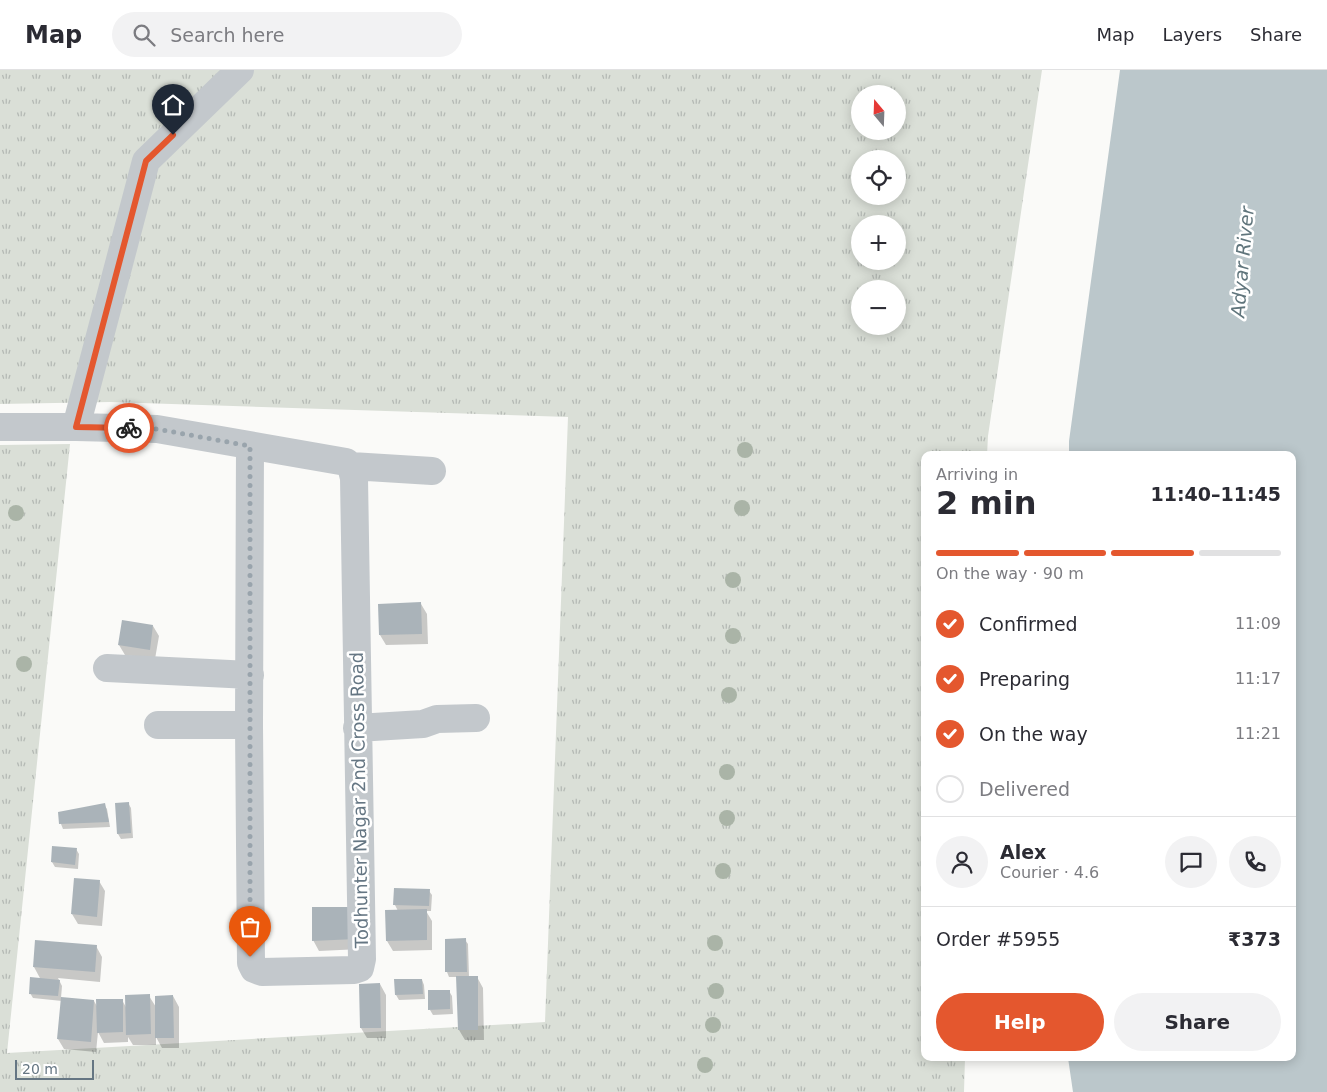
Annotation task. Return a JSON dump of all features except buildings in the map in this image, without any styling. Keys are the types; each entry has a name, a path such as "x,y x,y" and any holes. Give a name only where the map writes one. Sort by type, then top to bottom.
{"street":[{"path":"76,427 146,161 240,70"},
{"path":"0,427 157,429 346,462 351,466 432,471"},
{"name":"Todhunter Nagar 2nd Cross Road","path":"250,446 250,957 254,968 262,972 354,970 360,968 362,964 354,478 351,466"},
{"path":"107,668 250,674"},
{"path":"357,728 423,724 437,719 476,718"},
{"path":"158,725 249,725"}],"green space":[{"path":"0,70 1042,70 987,451 921,451 921,1061 965,1061 964,1092 0,1092 0,445 70,444 7,1053 545,1022 568,417 110,402 0,404"}],"water":[{"name":"Adyar River","path":"1120,70 1327,70 1327,1092 1073,1092 1068,1061 1296,1061 1296,451 1069,451"}],"way so far":[{"path":"129,428 157,429 250,446 250,957"}],"route":[{"path":"129,428 76,427 146,161 173,135"}]}
